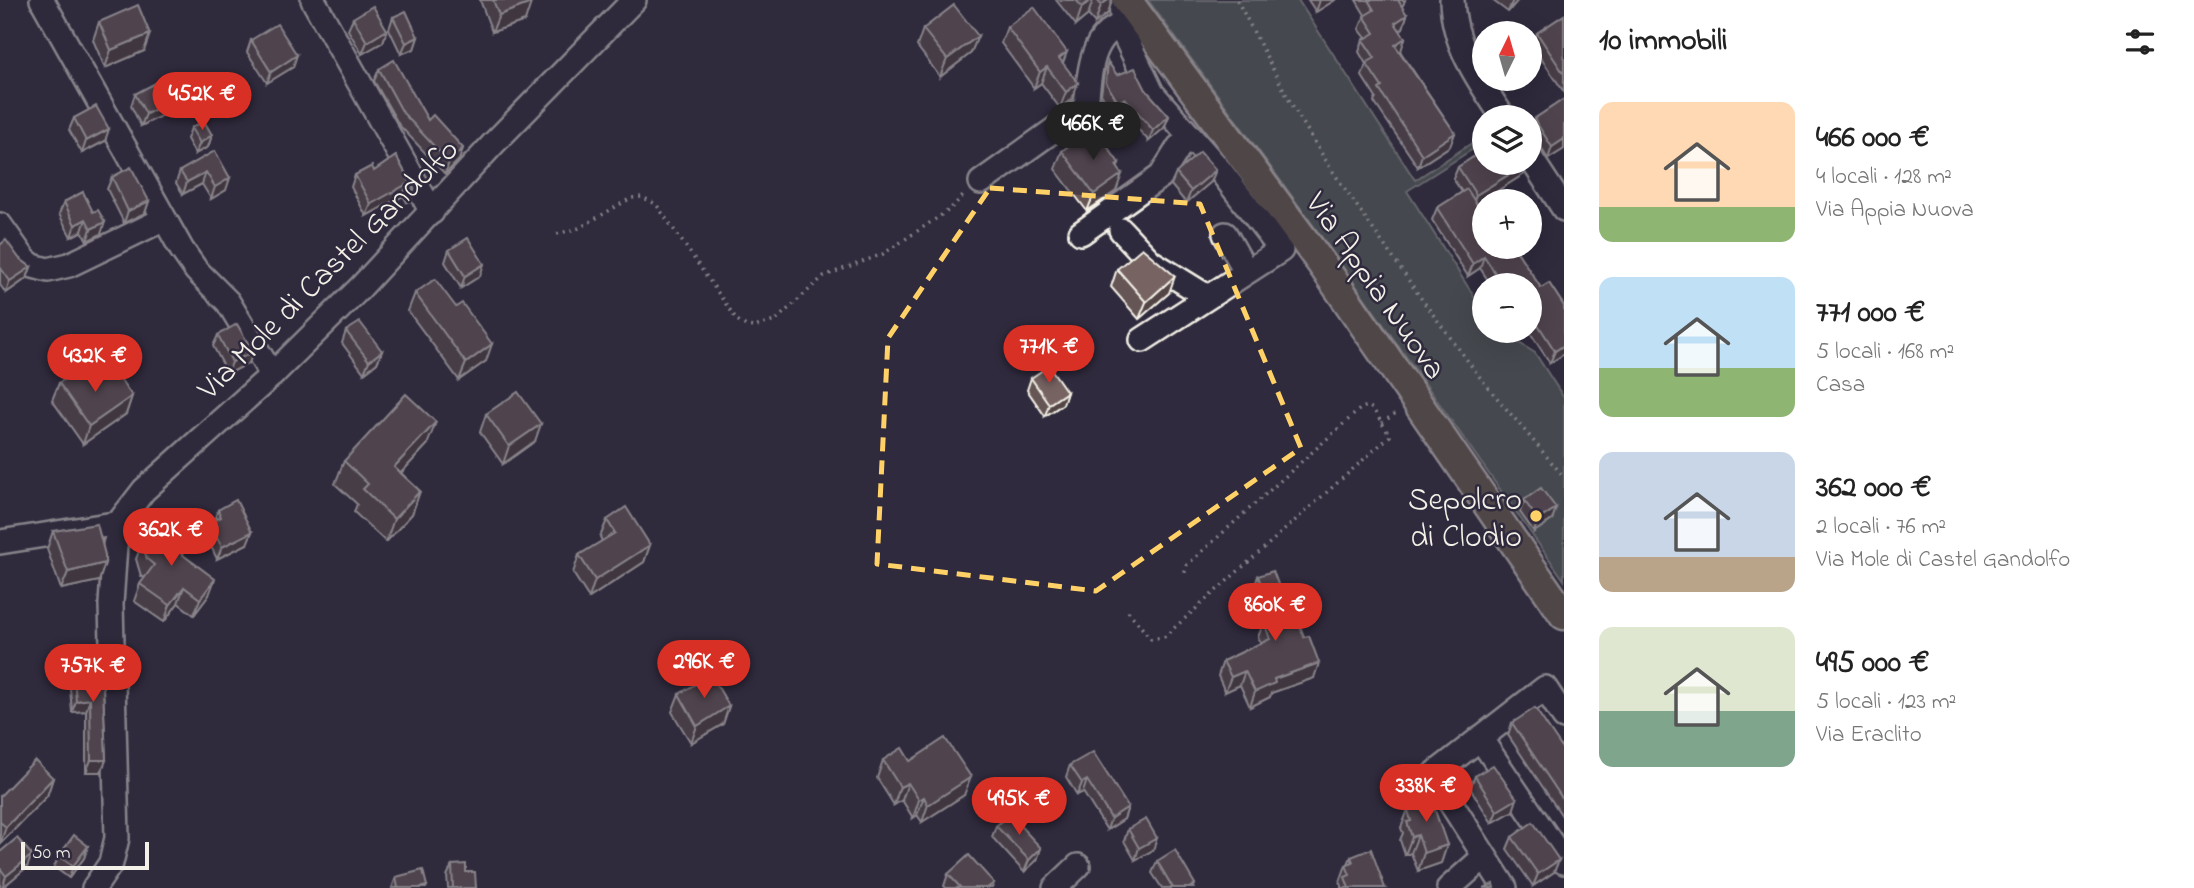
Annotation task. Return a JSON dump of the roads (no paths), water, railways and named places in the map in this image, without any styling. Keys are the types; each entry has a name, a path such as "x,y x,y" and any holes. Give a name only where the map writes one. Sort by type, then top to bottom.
{"main road":[{"name":"Via Appia Nuova","path":"1124,12 1321,263 1564,615"}],"street":[{"path":"42,0 191,264 228,302 272,375"},
{"path":"313,0 432,212"},
{"name":"Via Mole di Castel Gandolfo","path":"94,888 111,863 117,838 111,604 115,545 126,511 144,490 272,375 360,288 494,143 634,0"},
{"path":"1121,0 1124,12 1123,32 1152,93 1219,169 1281,250 1206,296 1142,340"},
{"path":"1452,0 1454,22 1463,51 1496,105"},
{"path":"981,182 1086,107 1091,62 1095,52 1124,12"},
{"path":"1081,233 1161,176 1179,147 1191,139"},
{"path":"1542,175 1564,209"},
{"path":"0,225 18,253 28,263 42,269 54,269 69,265 164,219"},
{"path":"1121,230 1151,262 1206,296"},
{"path":"1225,234 1246,271"},
{"path":"0,542 120,523"},
{"path":"1505,888 1433,775 1545,688 1564,717"},
{"path":"1480,738 1564,862"},
{"path":"1449,888 1484,856"},
{"path":"1055,888 1078,866"}],"place":[{"name":"Sepolcro di Clodio","path":"1536,516"}]}
